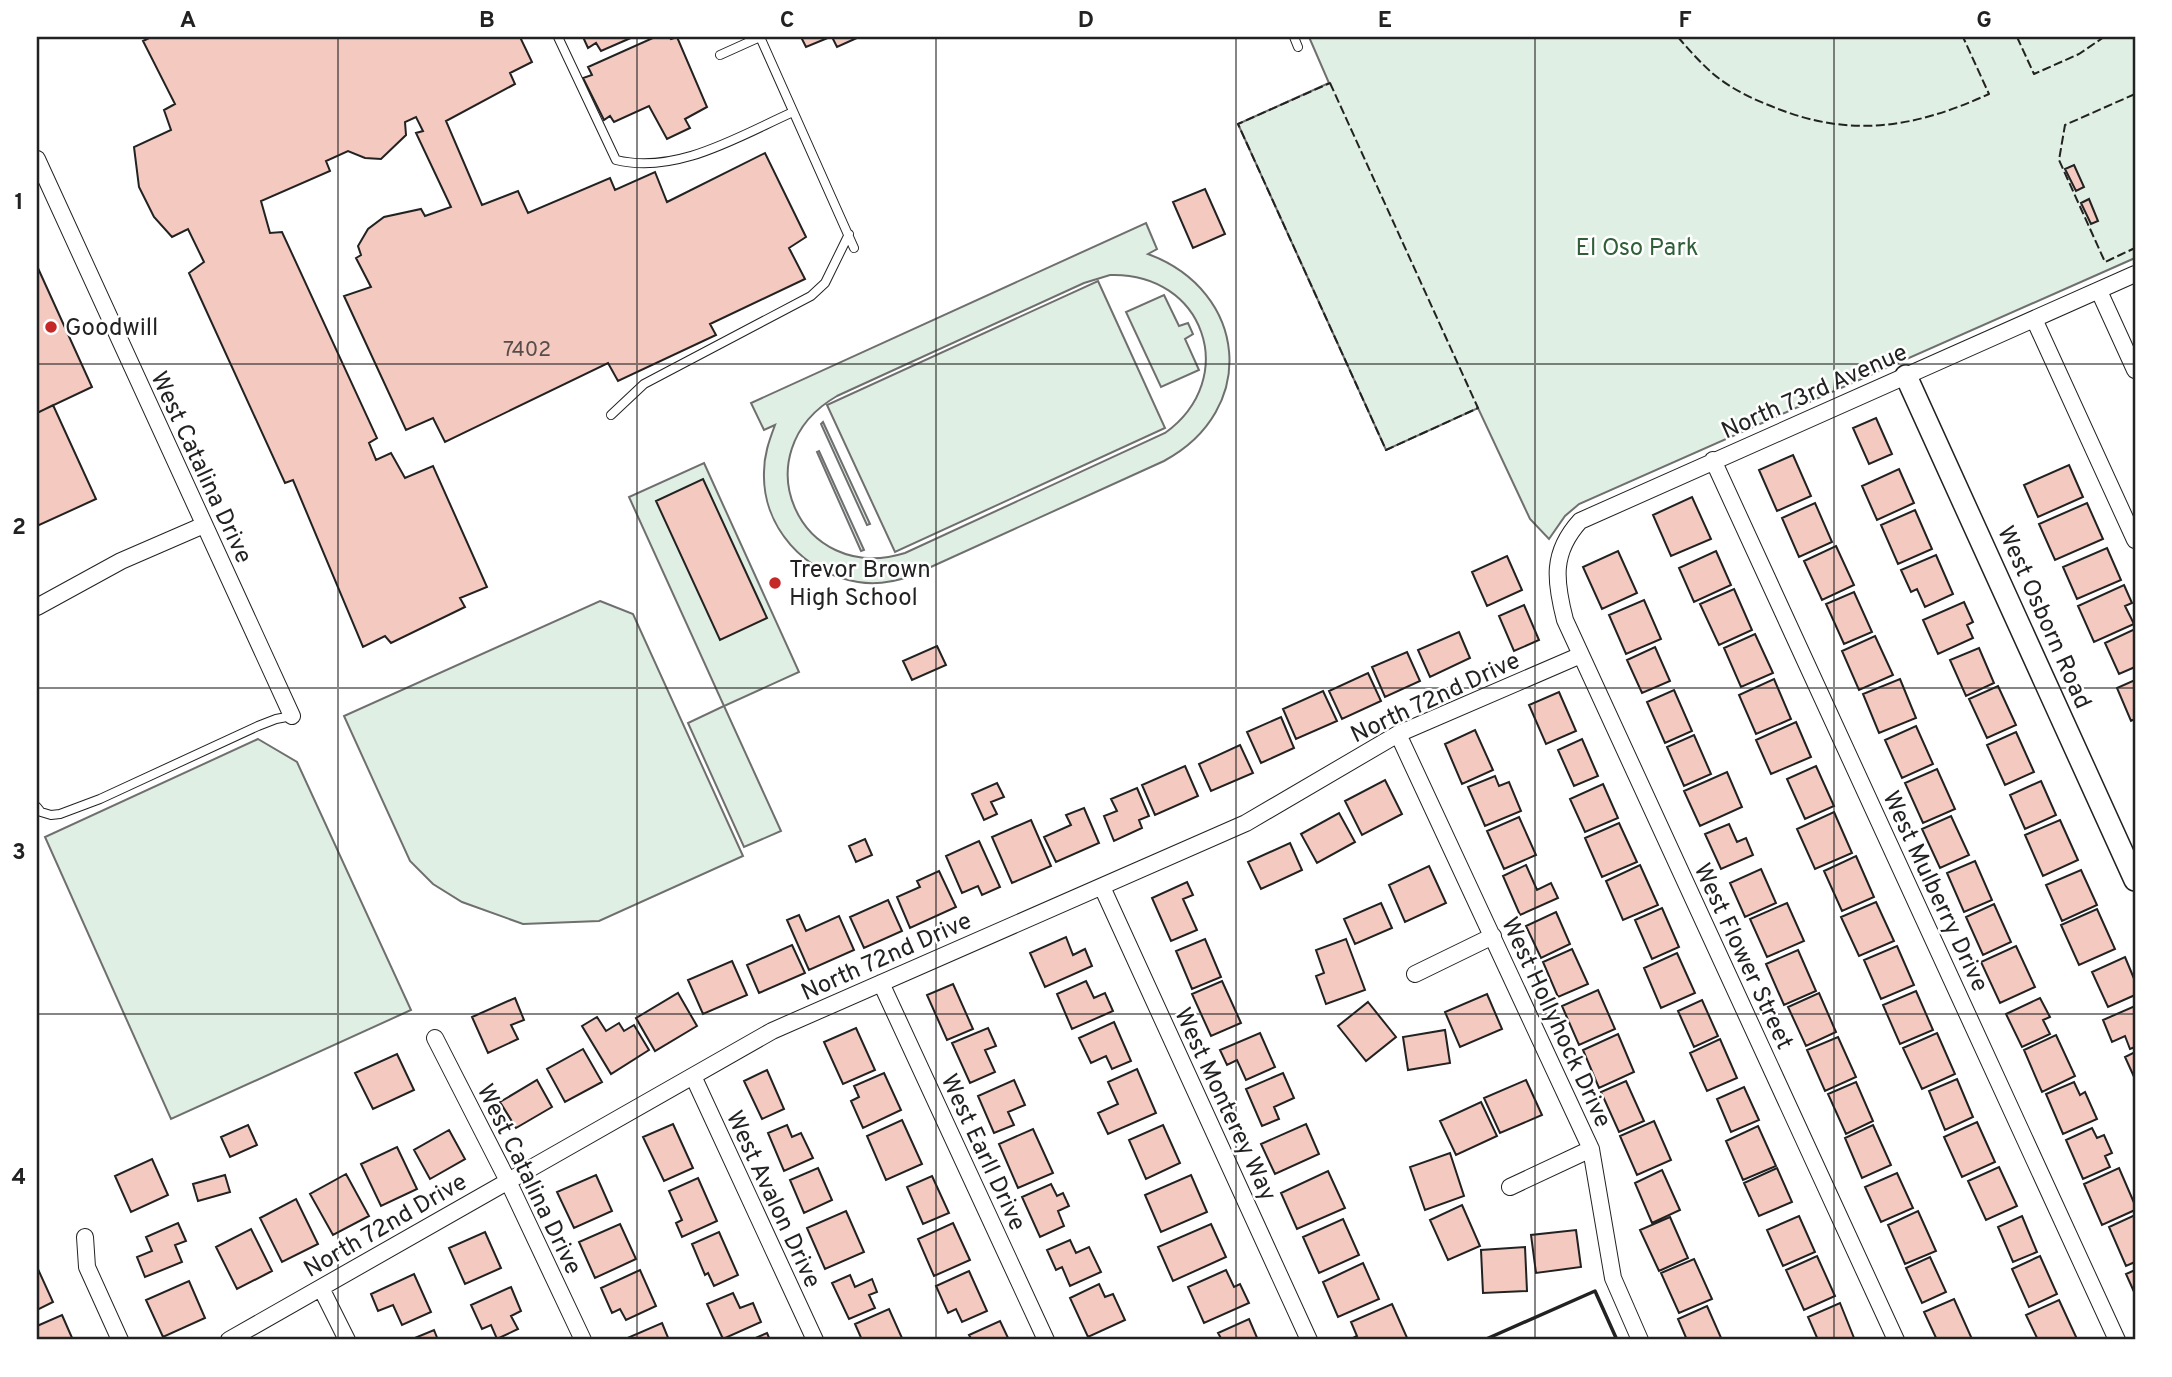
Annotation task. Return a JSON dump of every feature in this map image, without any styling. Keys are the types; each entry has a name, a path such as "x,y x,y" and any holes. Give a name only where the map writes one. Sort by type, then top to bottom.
{"street":[{"name":"West Catalina Drive","path":"37,159 292,716"},
{"name":"North 73rd Avenue","path":"1557,589 1560,551 1569,533 1580,521 2135,274"},
{"path":"2099,290 2135,370"},
{"path":"2034,319 2135,540"},
{"name":"West Osborn Road","path":"1906,376 2135,880"},
{"name":"West Mulberry Drive","path":"1713,460 2117,1340"},
{"path":"37,607 121,561 204,525"},
{"name":"West Flower Street","path":"1557,589 1565,620 1896,1340"},
{"name":"North 72nd Drive","path":"229,1340 772,1031 1246,823 1398,734 1581,655"},
{"name":"West Hollyhock Drive","path":"1398,734 1591,1149 1613,1278 1640,1340"},
{"name":"West Monterey Way","path":"1102,887 1309,1340"},
{"path":"1415,974 1493,936"},
{"name":"West Earll Drive","path":"881,983 1045,1340"},
{"name":"West Catalina Drive","path":"435,1038 508,1181 583,1340"},
{"name":"West Avalon Drive","path":"693,1076 815,1340"},
{"path":"1510,1187 1591,1149"},
{"path":"85,1237 87,1267 120,1340"},
{"path":"321,1288 346,1340"}],"lane":[{"path":"558,37 616,160 636,165 681,159 793,112"},
{"path":"720,55 760,37 854,248"},
{"path":"1294,37 1298,47"},
{"path":"611,415 644,384 811,296 825,283 849,234"},
{"path":"37,807 41,812 60,814 100,799 268,722 292,716"}],"green space":[{"name":"El Oso Park","path":"1309,37 2135,37 2135,258 1579,504 1565,516 1549,539 1530,519 1478,408 1386,450 1238,124 1329,83"},
{"path":"1146,223 1157,249 1148,254 1181,271 1206,295 1222,322 1229,352 1227,383 1216,412 1195,439 1164,461 911,576 885,582 865,583 839,577 804,558 790,545 770,511 765,492 765,460 775,425 764,430 751,403","holes":["1110,275 1142,279 1169,291 1189,309 1201,332 1206,358 1202,385 1188,410 1165,433 905,553 868,558 836,550 811,533 795,508 788,479 792,449 808,420 837,396 1084,283"]},
{"path":"1098,281 1165,428 895,552 827,405"},
{"path":"1164,295 1179,326 1188,323 1193,334 1185,339 1199,370 1161,387 1126,312"},
{"path":"823,422 870,524 867,525 821,424"},
{"path":"819,451 864,550 861,551 817,452"},
{"path":"704,463 799,672 724,706 629,497"},
{"path":"600,601 633,614 743,856 599,921 523,924 462,902 433,884 410,861 344,716"},
{"path":"724,706 781,831 744,847 688,723"},
{"path":"258,739 297,762 411,1010 171,1119 45,837"}],"building":[{"path":"151,37 520,37 532,62 510,73 515,84 446,121 482,205 518,191 528,213 610,178 615,190 655,172 667,202 765,153 806,237 789,248 805,279 710,324 716,335 618,381 608,363 445,442 433,418 406,430 344,296 371,287 356,258 361,255 358,246 368,229 384,217 421,209 425,216 451,207 416,133 423,131 416,117 405,122 406,135 381,159 365,158 348,151 326,161 330,171 261,201 270,233 282,232 377,438 369,443 376,460 391,453 405,478 433,466 487,587 460,598 465,607 391,643 385,636 363,647 293,480 285,483 189,273 204,262 188,229 172,237 154,217 139,187 134,147 171,130 164,110 175,104 143,41"},
{"path":"583,37 633,37 601,51 596,43 588,48"},
{"path":"655,37 677,37 707,107 685,119 690,128 667,139 649,106 614,122 610,116 604,120 583,78 592,75 588,67"},
{"path":"801,37 830,37 806,47"},
{"path":"832,37 859,37 837,47"},
{"path":"2074,165 2084,187 2076,191 2065,169"},
{"path":"1205,189 1225,234 1193,248 1173,202"},
{"path":"2089,199 2098,221 2091,224 2081,203"},
{"name":"Goodwill","path":"37,266 92,387 37,413"},
{"path":"53,405 96,499 37,526 37,413"},
{"path":"1876,418 1892,454 1869,464 1853,428"},
{"path":"1793,455 1811,496 1777,511 1759,470"},
{"path":"2069,465 2083,497 2038,517 2024,485"},
{"path":"1899,469 1914,503 1877,520 1862,486"},
{"path":"703,479 767,618 720,640 656,501"},
{"path":"1692,497 1711,539 1671,556 1653,515"},
{"path":"1815,503 1832,542 1799,557 1782,518"},
{"path":"2087,503 2103,539 2055,560 2039,524"},
{"path":"1915,510 1932,549 1898,564 1881,525"},
{"path":"1836,546 1854,585 1822,600 1804,561"},
{"path":"2107,548 2121,580 2077,599 2063,567"},
{"path":"1618,551 1637,593 1602,609 1583,567"},
{"path":"1716,551 1731,585 1694,602 1679,568"},
{"path":"1936,555 1953,594 1925,607 1917,589 1911,592 1901,570"},
{"path":"1507,556 1522,590 1487,606 1472,572"},
{"path":"2124,585 2132,603 2125,606 2134,624 2094,642 2078,606"},
{"path":"1734,589 1752,630 1719,645 1700,604"},
{"path":"1854,592 1872,632 1844,644 1826,604"},
{"path":"1644,600 1661,639 1626,654 1609,615"},
{"path":"1964,602 1973,622 1967,625 1973,638 1938,654 1923,620"},
{"path":"1524,605 1539,640 1514,651 1499,616"},
{"path":"2135,629 2135,667 2119,674 2105,643"},
{"path":"1459,632 1470,658 1430,677 1418,650"},
{"path":"1755,634 1773,673 1741,687 1724,648"},
{"path":"1875,636 1893,675 1859,690 1842,651"},
{"path":"937,646 946,665 912,680 903,661"},
{"path":"1655,647 1670,681 1642,693 1627,660"},
{"path":"1979,648 1994,683 1966,696 1950,660"},
{"path":"1407,652 1420,681 1385,697 1372,667"},
{"path":"1368,673 1381,701 1342,719 1329,691"},
{"path":"1774,679 1791,719 1756,734 1739,695"},
{"path":"1900,679 1916,718 1879,733 1863,694"},
{"path":"2135,680 2135,719 2131,721 2117,688"},
{"path":"1998,686 2016,725 1987,738 1969,699"},
{"path":"1674,690 1692,731 1665,743 1647,702"},
{"path":"1323,691 1337,721 1296,739 1283,709"},
{"path":"1559,692 1576,731 1546,744 1529,705"},
{"path":"1281,717 1294,748 1261,763 1247,732"},
{"path":"1796,722 1811,757 1771,774 1756,740"},
{"path":"1916,726 1933,764 1902,778 1885,740"},
{"path":"1475,730 1493,770 1462,784 1445,744"},
{"path":"2016,732 2034,772 2005,785 1987,745"},
{"path":"1694,735 1711,774 1684,786 1667,747"},
{"path":"1582,739 1598,776 1574,786 1558,750"},
{"path":"1240,745 1253,773 1211,791 1199,764"},
{"path":"1185,766 1198,796 1155,815 1142,785"},
{"path":"1816,766 1834,806 1805,819 1787,779"},
{"path":"1937,769 1955,809 1923,823 1905,783"},
{"path":"1727,772 1742,807 1700,826 1684,791"},
{"path":"1495,776 1499,786 1509,782 1521,811 1485,826 1468,787"},
{"path":"1385,780 1402,814 1362,835 1345,801"},
{"path":"2041,781 2056,815 2025,829 2010,795"},
{"path":"997,783 1004,797 991,802 997,814 984,820 972,794"},
{"path":"1603,784 1618,818 1585,832 1570,799"},
{"path":"1137,788 1149,816 1139,820 1142,828 1114,841 1104,816 1117,811 1111,799"},
{"path":"1084,808 1099,843 1056,862 1044,837 1071,825 1066,815"},
{"path":"1834,812 1852,853 1815,869 1797,829"},
{"path":"1339,813 1355,842 1317,863 1301,834"},
{"path":"1951,816 1969,855 1940,868 1922,829"},
{"path":"1519,817 1536,855 1504,869 1487,831"},
{"path":"1031,820 1051,866 1012,883 992,837"},
{"path":"2060,820 2078,860 2043,876 2025,835"},
{"path":"1619,823 1637,862 1602,877 1585,838"},
{"path":"1729,824 1737,842 1746,838 1753,855 1721,869 1705,834"},
{"path":"865,839 872,855 856,862 849,846"},
{"path":"979,841 1000,887 982,895 978,886 962,893 946,856"},
{"path":"1290,843 1302,870 1261,889 1248,862"},
{"path":"1856,856 1874,897 1842,911 1824,871"},
{"path":"1975,861 1992,900 1964,912 1947,873"},
{"path":"1526,865 1537,890 1551,883 1558,898 1520,915 1503,876"},
{"path":"1640,865 1658,905 1623,920 1606,881"},
{"path":"1429,866 1446,903 1405,922 1389,885"},
{"path":"1761,869 1776,903 1745,917 1730,883"},
{"path":"2081,870 2097,905 2062,921 2046,885"},
{"path":"939,871 956,907 910,928 897,897 920,887 917,881"},
{"path":"1187,882 1193,895 1183,899 1197,930 1171,941 1152,898"},
{"path":"888,900 902,931 864,948 850,917"},
{"path":"1876,902 1894,941 1859,956 1841,917"},
{"path":"1381,903 1392,928 1355,944 1344,919"},
{"path":"1787,903 1804,941 1767,957 1750,919"},
{"path":"1994,904 2011,942 1983,955 1966,917"},
{"path":"1662,908 1679,947 1652,959 1635,920"},
{"path":"2097,909 2115,949 2079,965 2061,925"},
{"path":"1556,912 1570,944 1541,958 1526,926"},
{"path":"799,915 806,931 839,916 854,950 809,970 787,920"},
{"path":"1066,937 1073,955 1085,949 1092,966 1045,987 1030,953"},
{"path":"1205,939 1221,977 1192,989 1176,951"},
{"path":"1346,939 1365,990 1326,1004 1316,976 1324,973 1316,950"},
{"path":"792,945 805,973 759,993 747,965"},
{"path":"1897,946 1914,985 1881,999 1864,960"},
{"path":"2016,946 2035,987 2000,1003 1981,962"},
{"path":"1572,949 1588,984 1558,997 1543,962"},
{"path":"1798,950 1816,991 1784,1005 1766,964"},
{"path":"1677,953 1695,993 1661,1008 1644,968"},
{"path":"2125,957 2135,981 2135,995 2108,1007 2092,972"},
{"path":"732,961 747,995 703,1014 688,980"},
{"path":"1086,981 1094,998 1105,993 1113,1011 1072,1029 1057,994"},
{"path":"1222,981 1241,1023 1211,1036 1192,994"},
{"path":"953,984 973,1029 947,1040 927,995"},
{"path":"1598,990 1615,1029 1579,1045 1562,1006"},
{"path":"1916,991 1933,1030 1900,1044 1883,1005"},
{"path":"678,993 697,1026 655,1051 636,1018"},
{"path":"1819,993 1836,1032 1806,1046 1788,1007"},
{"path":"1487,994 1502,1029 1460,1047 1445,1012"},
{"path":"515,998 524,1020 511,1025 518,1039 488,1053 472,1017"},
{"path":"2040,998 2050,1017 2043,1020 2050,1034 2022,1047 2006,1014"},
{"path":"1702,1000 1718,1036 1694,1047 1678,1011"},
{"path":"1368,1002 1396,1037 1366,1061 1338,1026"},
{"path":"2135,1006 2135,1047 2130,1049 2125,1036 2112,1042 2103,1020"},
{"path":"597,1017 606,1031 619,1023 624,1031 634,1025 649,1050 611,1074 582,1026"},
{"path":"1114,1022 1131,1061 1112,1069 1106,1056 1091,1063 1079,1038"},
{"path":"856,1028 875,1070 843,1084 824,1042"},
{"path":"988,1028 996,1046 985,1050 995,1072 970,1083 952,1043"},
{"path":"1445,1030 1450,1063 1408,1070 1403,1037"},
{"path":"1260,1033 1275,1067 1246,1080 1237,1060 1227,1065 1220,1050"},
{"path":"1937,1033 1955,1074 1922,1089 1903,1048"},
{"path":"1618,1034 1634,1072 1599,1088 1583,1050"},
{"path":"2056,1035 2075,1076 2042,1092 2024,1050"},
{"path":"1838,1037 1856,1077 1825,1091 1807,1050"},
{"path":"1720,1039 1737,1078 1707,1091 1690,1053"},
{"path":"583,1049 602,1082 565,1102 547,1069"},
{"path":"2135,1052 2135,1079 2125,1057"},
{"path":"397,1054 414,1090 373,1109 355,1073"},
{"path":"1137,1069 1156,1113 1108,1134 1098,1113 1118,1104 1108,1082"},
{"path":"767,1070 784,1109 762,1119 744,1081"},
{"path":"884,1073 901,1110 863,1128 851,1101 859,1097 854,1086"},
{"path":"1283,1073 1294,1098 1274,1107 1279,1119 1262,1126 1246,1089"},
{"path":"1957,1079 1973,1117 1945,1130 1929,1091"},
{"path":"537,1080 552,1107 516,1128 500,1102"},
{"path":"1014,1080 1025,1105 1008,1112 1014,1125 994,1133 978,1096"},
{"path":"1526,1080 1542,1115 1500,1133 1484,1098"},
{"path":"1626,1081 1644,1121 1619,1132 1601,1092"},
{"path":"1856,1082 1873,1121 1846,1134 1828,1094"},
{"path":"2074,1082 2080,1095 2085,1092 2097,1119 2063,1134 2046,1094"},
{"path":"1744,1087 1759,1120 1731,1132 1717,1099"},
{"path":"1481,1102 1497,1136 1456,1155 1440,1121"},
{"path":"902,1120 922,1164 886,1180 867,1136"},
{"path":"1654,1121 1671,1160 1637,1175 1620,1136"},
{"path":"1977,1122 1995,1162 1962,1177 1944,1137"},
{"path":"673,1124 693,1168 664,1181 643,1137"},
{"path":"1306,1124 1319,1154 1275,1174 1261,1144"},
{"path":"248,1125 257,1145 230,1157 221,1137"},
{"path":"787,1125 792,1137 801,1133 813,1158 784,1171 768,1133"},
{"path":"1163,1125 1180,1163 1146,1179 1129,1140"},
{"path":"1873,1125 1891,1165 1862,1178 1845,1138"},
{"path":"1758,1126 1776,1166 1743,1180 1726,1141"},
{"path":"2092,1128 2097,1138 2104,1135 2112,1153 2105,1156 2110,1167 2083,1179 2066,1140"},
{"path":"1033,1129 1053,1173 1018,1188 999,1144"},
{"path":"449,1130 465,1159 430,1179 414,1150"},
{"path":"397,1147 417,1189 381,1206 361,1164"},
{"path":"1450,1153 1464,1196 1425,1210 1410,1167"},
{"path":"152,1159 168,1195 131,1212 115,1176"},
{"path":"1999,1167 2017,1206 1986,1220 1968,1181"},
{"path":"818,1168 832,1200 804,1213 790,1180"},
{"path":"1777,1168 1792,1202 1759,1216 1744,1183"},
{"path":"2119,1168 2135,1210 2102,1225 2084,1184"},
{"path":"1662,1170 1680,1210 1652,1223 1635,1183"},
{"path":"1328,1171 1345,1208 1297,1229 1281,1193"},
{"path":"1897,1173 1913,1208 1881,1222 1865,1187"},
{"path":"346,1174 369,1216 333,1235 310,1194"},
{"path":"225,1175 230,1192 198,1201 193,1184"},
{"path":"596,1175 612,1211 574,1228 557,1192"},
{"path":"1191,1175 1207,1212 1161,1232 1145,1195"},
{"path":"932,1176 949,1213 923,1224 907,1187"},
{"path":"698,1178 717,1221 682,1237 676,1223 682,1220 669,1191"},
{"path":"1051,1184 1057,1196 1063,1193 1069,1206 1058,1211 1064,1226 1040,1237 1022,1197"},
{"path":"296,1199 318,1244 282,1262 260,1218"},
{"path":"1462,1205 1480,1246 1448,1260 1430,1220"},
{"path":"846,1211 864,1252 825,1269 807,1228"},
{"path":"1918,1211 1936,1251 1905,1264 1888,1225"},
{"path":"2135,1215 2135,1262 2126,1266 2109,1227"},
{"path":"1799,1216 1815,1252 1783,1266 1767,1230"},
{"path":"2022,1216 2037,1252 2013,1262 1998,1227"},
{"path":"1670,1217 1688,1258 1659,1271 1640,1230"},
{"path":"1343,1219 1359,1255 1319,1273 1303,1237"},
{"path":"178,1223 186,1241 175,1245 182,1262 145,1277 137,1257 152,1251 146,1237"},
{"path":"953,1223 970,1260 934,1276 918,1239"},
{"path":"620,1224 636,1259 595,1278 579,1242"},
{"path":"1211,1224 1226,1257 1173,1281 1158,1247"},
{"path":"251,1229 272,1271 237,1289 216,1247"},
{"path":"1576,1230 1581,1267 1536,1273 1531,1235"},
{"path":"485,1232 501,1268 465,1284 449,1248"},
{"path":"719,1232 738,1275 714,1286 708,1273 705,1275 692,1244"},
{"path":"1070,1240 1076,1253 1089,1247 1101,1272 1070,1286 1062,1267 1056,1270 1047,1250"},
{"path":"1525,1247 1527,1291 1483,1293 1481,1250"},
{"path":"1817,1256 1835,1296 1804,1310 1786,1270"},
{"path":"2040,1256 2057,1294 2029,1307 2012,1269"},
{"path":"1930,1257 1946,1292 1922,1303 1906,1268"},
{"path":"1694,1259 1712,1299 1679,1313 1661,1273"},
{"path":"1363,1263 1379,1299 1338,1317 1323,1282"},
{"path":"37,1267 53,1302 37,1310"},
{"path":"640,1270 656,1306 626,1320 620,1309 612,1313 601,1288"},
{"path":"1226,1270 1234,1287 1240,1284 1249,1303 1204,1323 1188,1287"},
{"path":"2135,1270 2135,1294 2126,1274"},
{"path":"969,1271 987,1311 962,1322 956,1309 948,1313 936,1286"},
{"path":"414,1274 431,1312 402,1325 393,1305 378,1311 371,1294"},
{"path":"850,1275 855,1287 872,1279 877,1292 869,1295 875,1308 849,1319 832,1283"},
{"path":"189,1281 205,1318 163,1337 146,1300"},
{"path":"1099,1284 1105,1297 1113,1294 1125,1320 1088,1337 1070,1298"},
{"path":"511,1287 521,1311 511,1316 518,1329 497,1339 491,1325 482,1329 471,1305"},
{"path":"733,1293 740,1308 753,1303 761,1322 723,1339 707,1304"},
{"path":"1954,1299 1972,1339 1937,1340 1924,1312"},
{"path":"2059,1300 2077,1339 2038,1340 2026,1315"},
{"path":"1840,1303 1854,1338 1818,1340 1808,1317"},
{"path":"1392,1304 1408,1340 1349,1340 1357,1336 1351,1322"},
{"path":"1707,1306 1722,1340 1687,1340 1678,1319"},
{"path":"889,1309 902,1338 862,1340 855,1324"},
{"path":"62,1315 73,1340 37,1340 37,1326"},
{"path":"1249,1319 1258,1340 1222,1340 1218,1333"},
{"path":"1000,1321 1009,1340 972,1340 969,1335"},
{"path":"662,1323 669,1340 625,1339"},
{"path":"434,1330 438,1340 410,1340"},
{"path":"767,1333 770,1340 751,1340"}],"fence":[{"path":"1678,37 1711,72 1747,96 1800,116 1855,126 1882,125 1934,115 1989,94 1963,37"},
{"path":"2017,37 2034,74 2079,54 2104,37"},
{"path":"1330,83 1478,408 1386,450 1238,124 1330,83"},
{"path":"2135,94 2065,125 2059,160 2105,262 2135,248"}],"wall":[{"path":"1484,1340 1595,1291 1617,1340"}],"place":[{"name":"Goodwill","path":"51,327"},
{"name":"Trevor Brown High School","path":"775,583"}]}
